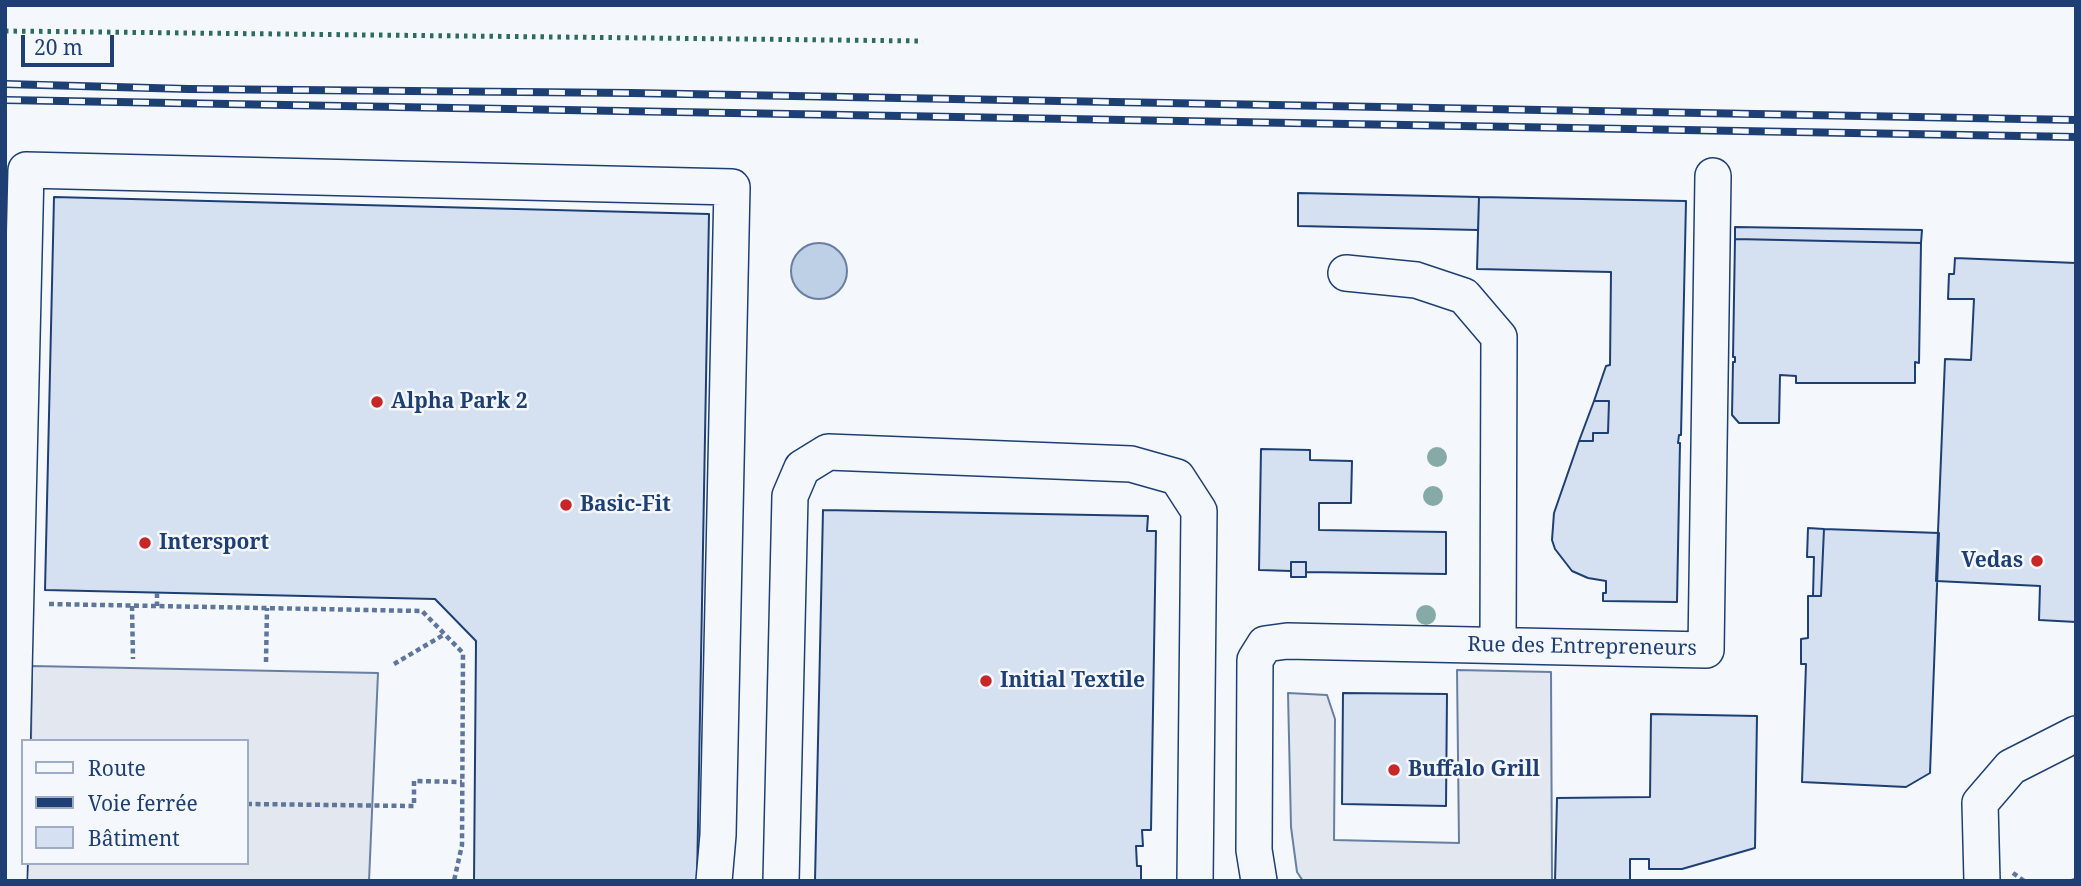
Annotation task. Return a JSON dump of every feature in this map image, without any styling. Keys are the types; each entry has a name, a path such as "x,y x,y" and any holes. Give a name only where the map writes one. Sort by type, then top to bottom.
{"street":[{"path":"9,881 26,170 732,187 718,835 714,881"},
{"name":"Rue des Entrepreneurs","path":"1259,881 1254,850 1255,660 1265,644 1287,641 1706,650 1713,176"},
{"path":"1346,273 1416,280 1464,296 1499,337 1498,645"},
{"path":"780,881 790,496 802,468 828,452 1131,464 1177,477 1199,511 1195,881"},
{"path":"1982,881 1980,803 2011,767 2076,734"}],"path":[{"path":"157,593 157,606"},
{"path":"16,603 422,611 463,653 461,845 454,881"},
{"path":"132,606 133,659"},
{"path":"267,608 267,662"},
{"path":"394,664 445,634"},
{"path":"248,803 414,806 414,781 462,782"}],"shaded area":[{"path":"32,666 378,673 369,881 27,881 28,865 248,865 248,739 31,739"},
{"path":"1457,670 1551,672 1552,881 1303,881 1297,872 1291,827 1288,693 1327,695 1335,719 1334,840 1459,843"}],"water":[{"path":"813,243 825,243 839,251 847,265 845,282 839,291 825,299 813,299 796,287 791,277 791,265 803,248"}],"building":[{"path":"1298,193 1479,197 1478,230 1298,226"},
{"name":"Alpha Park 2","path":"54,197 709,214 697,881 474,881 476,641 435,599 45,590"},
{"path":"1479,197 1686,201 1681,435 1678,443 1677,602 1603,601 1606,581 1588,578 1572,571 1555,549 1552,540 1554,513 1579,441 1593,441 1593,433 1608,433 1609,401 1594,401 1606,366 1610,365 1611,272 1477,269"},
{"path":"1735,227 1922,230 1921,243 1735,239"},
{"path":"1735,239 1921,243 1919,363 1915,362 1915,383 1796,383 1796,376 1780,375 1779,423 1739,423 1732,415"},
{"path":"1955,258 2076,263 2076,622 2039,620 2040,586 1936,581 1945,359 1971,360 1974,299 1948,299 1949,274 1954,274"},
{"path":"1594,401 1609,401 1608,433 1593,433 1593,441 1579,441"},
{"path":"1261,449 1310,450 1310,460 1352,461 1351,503 1319,503 1319,530 1446,532 1446,574 1306,572 1306,562 1291,562 1291,571 1259,570"},
{"name":"Initial Textile","path":"823,510 1148,516 1147,531 1156,531 1151,830 1142,830 1143,846 1136,846 1137,866 1141,866 1141,881 815,881"},
{"path":"1808,528 1824,529 1821,596 1813,596 1814,557 1807,557"},
{"path":"1824,529 1939,533 1930,773 1906,787 1802,782 1806,664 1801,664 1801,639 1808,638 1808,596 1821,596"},
{"path":"1291,562 1306,562 1306,577 1291,577"},
{"name":"Buffalo Grill","path":"1343,693 1447,694 1446,806 1342,804"},
{"path":"1651,714 1757,716 1755,848 1682,869 1649,869 1649,859 1630,859 1630,881 1555,881 1557,798 1650,797"}],"railway":[{"path":"5,84 2076,120"},
{"path":"5,100 2076,137"}],"hedge":[{"path":"5,31 923,41"}],"place":[{"name":"Alpha Park 2","path":"377,402"},
{"name":"Basic-Fit","path":"566,505"},
{"name":"Intersport","path":"145,543"},
{"name":"Vedas","path":"2037,561"},
{"name":"Initial Textile","path":"986,681"},
{"name":"Buffalo Grill","path":"1394,770"}]}
